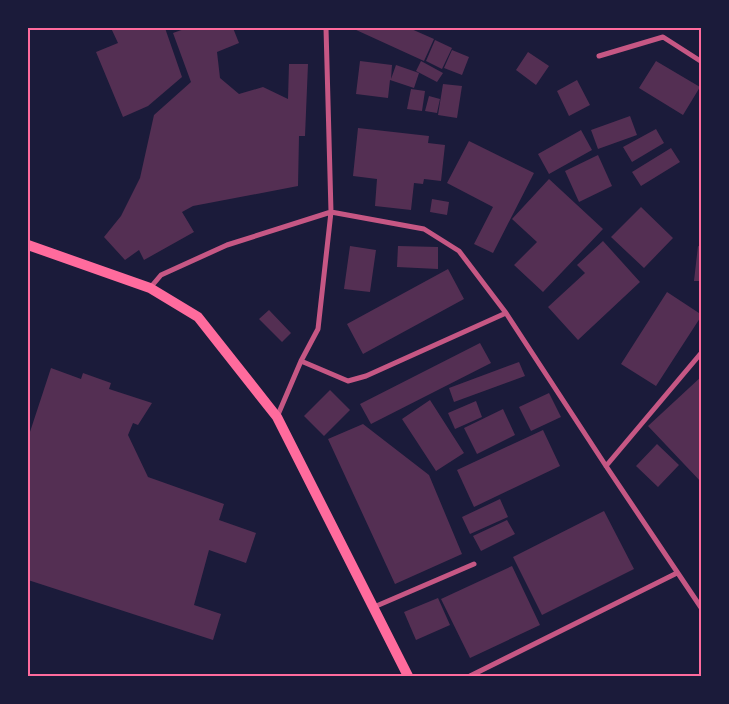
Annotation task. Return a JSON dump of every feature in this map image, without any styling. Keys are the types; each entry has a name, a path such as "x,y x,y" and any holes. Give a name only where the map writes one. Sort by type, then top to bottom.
{"main road":[{"path":"28,245 150,288 198,317 277,417 408,676"}],"street":[{"path":"277,417 301,361 318,329 331,212 326,28"},
{"path":"600,56 663,37 702,62"},
{"path":"150,288 161,275 227,245 331,212 424,229 459,251 506,313 702,609"},
{"path":"301,361 348,381 366,376 506,313"},
{"path":"606,466 702,352"},
{"path":"374,607 474,564"},
{"path":"470,676 677,572"}],"building":[{"path":"111,28 165,28 182,77 148,106 123,117 96,52 118,43"},
{"path":"187,28 233,28 239,43 217,52 220,78 239,94 263,87 288,99 289,64 308,64 305,136 299,136 298,186 193,206 182,212 194,232 144,260 139,250 125,260 104,237 121,216 140,178 154,115 191,82 173,33"},
{"path":"355,28 409,28 434,39 424,61"},
{"path":"435,40 452,48 442,69 426,61"},
{"path":"452,50 469,57 462,75 444,68"},
{"path":"528,52 549,66 536,85 516,70"},
{"path":"360,61 392,65 391,79 396,65 419,73 414,88 390,80 388,98 356,94"},
{"path":"421,61 443,73 437,82 416,71"},
{"path":"656,61 700,87 683,115 639,88"},
{"path":"577,80 590,105 569,116 557,91"},
{"path":"443,84 462,86 457,118 438,115"},
{"path":"411,89 425,91 422,111 407,109"},
{"path":"429,96 440,99 437,113 425,111"},
{"path":"630,116 637,135 598,149 591,130"},
{"path":"358,128 429,136 428,143 445,145 441,181 424,179 423,184 414,183 411,210 375,206 377,179 353,176"},
{"path":"656,129 664,143 632,162 623,147"},
{"path":"581,130 592,150 549,174 538,154"},
{"path":"469,141 534,173 493,253 474,244 493,207 447,183"},
{"path":"671,148 680,162 641,186 632,172"},
{"path":"598,155 612,186 579,202 565,171"},
{"path":"549,179 603,229 543,292 514,265 537,242 512,219"},
{"path":"432,199 449,202 447,215 430,212"},
{"path":"641,207 673,238 644,268 611,237"},
{"path":"603,241 640,282 578,340 548,307 585,273 577,265"},
{"path":"350,246 376,250 370,292 344,289"},
{"path":"398,246 438,247 438,269 397,267"},
{"path":"698,246 702,247 702,281 694,281"},
{"path":"448,269 464,299 363,354 347,324"},
{"path":"667,292 702,315 656,386 621,364"},
{"path":"269,310 291,333 282,342 259,319"},
{"path":"480,343 491,363 371,424 360,404"},
{"path":"519,362 525,376 454,402 449,388"},
{"path":"51,368 81,379 83,373 111,383 109,389 152,403 138,425 133,423 128,435 148,477 224,504 219,520 256,533 246,563 209,550 194,605 221,614 213,640 28,580 28,438"},
{"path":"702,376 702,483 648,426"},
{"path":"330,390 350,410 324,436 304,416"},
{"path":"549,393 561,417 531,431 519,407"},
{"path":"430,400 464,453 436,471 402,419"},
{"path":"476,401 482,417 455,429 448,413"},
{"path":"503,409 515,435 477,454 464,428"},
{"path":"363,424 429,475 462,554 395,584 328,439"},
{"path":"543,430 560,466 474,507 457,470"},
{"path":"657,444 679,465 658,487 636,466"},
{"path":"500,499 508,517 470,534 462,517"},
{"path":"604,511 634,569 542,615 513,557"},
{"path":"507,520 515,534 481,551 473,536"},
{"path":"512,566 540,625 470,658 441,599"},
{"path":"438,598 450,625 416,640 404,612"}]}
